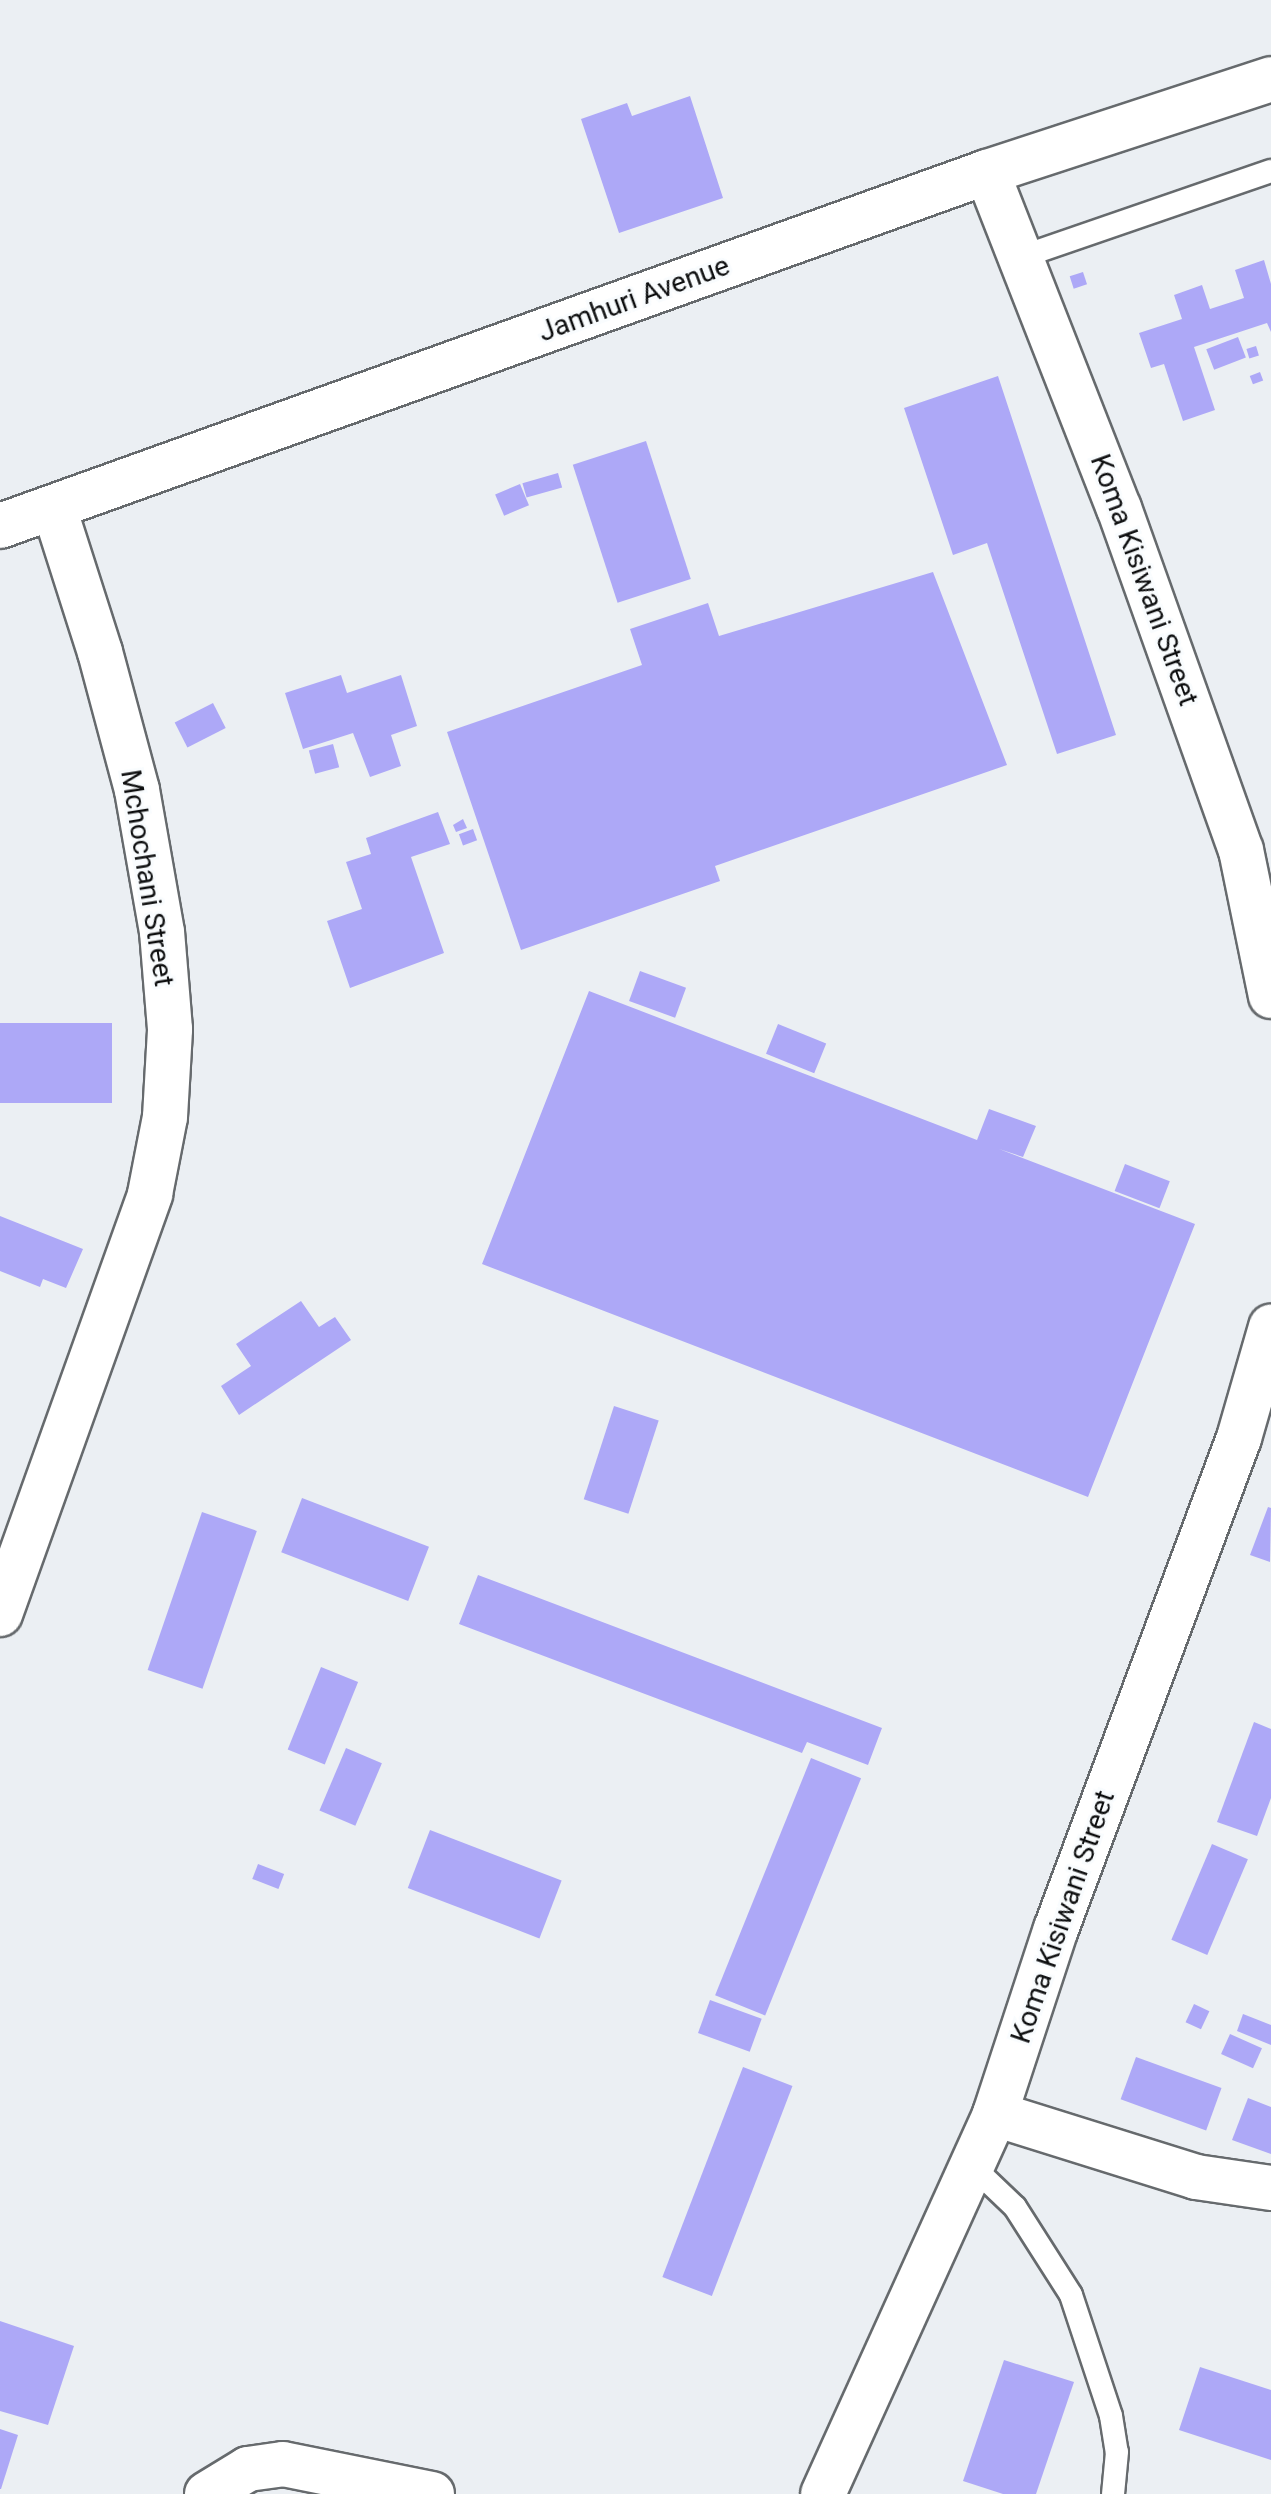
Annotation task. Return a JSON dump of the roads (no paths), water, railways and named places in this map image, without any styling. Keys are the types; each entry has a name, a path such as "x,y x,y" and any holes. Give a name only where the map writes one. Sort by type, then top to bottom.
{"street":[{"name":"Jamhuri Avenue","path":"0,526 987,172 1271,79"},
{"name":"Koma Kisiwani Street","path":"987,172 1119,508 1241,850 1271,996"},
{"name":"Mchochani Street","path":"0,1614 150,1194 166,1102 170,1029 162,932 137,790 100,652 54,508"},
{"name":"Koma Kisiwani Street","path":"823,2494 995,2114 1056,1929 1239,1438 1271,1327"},
{"path":"995,2114 1196,2177 1271,2188"},
{"path":"207,2494 248,2469 283,2464 373,2489 432,2494"}],"lane":[{"path":"1021,257 1271,171"},
{"path":"972,2166 1015,2207 1071,2295 1111,2416 1117,2452 1113,2494"}]}
